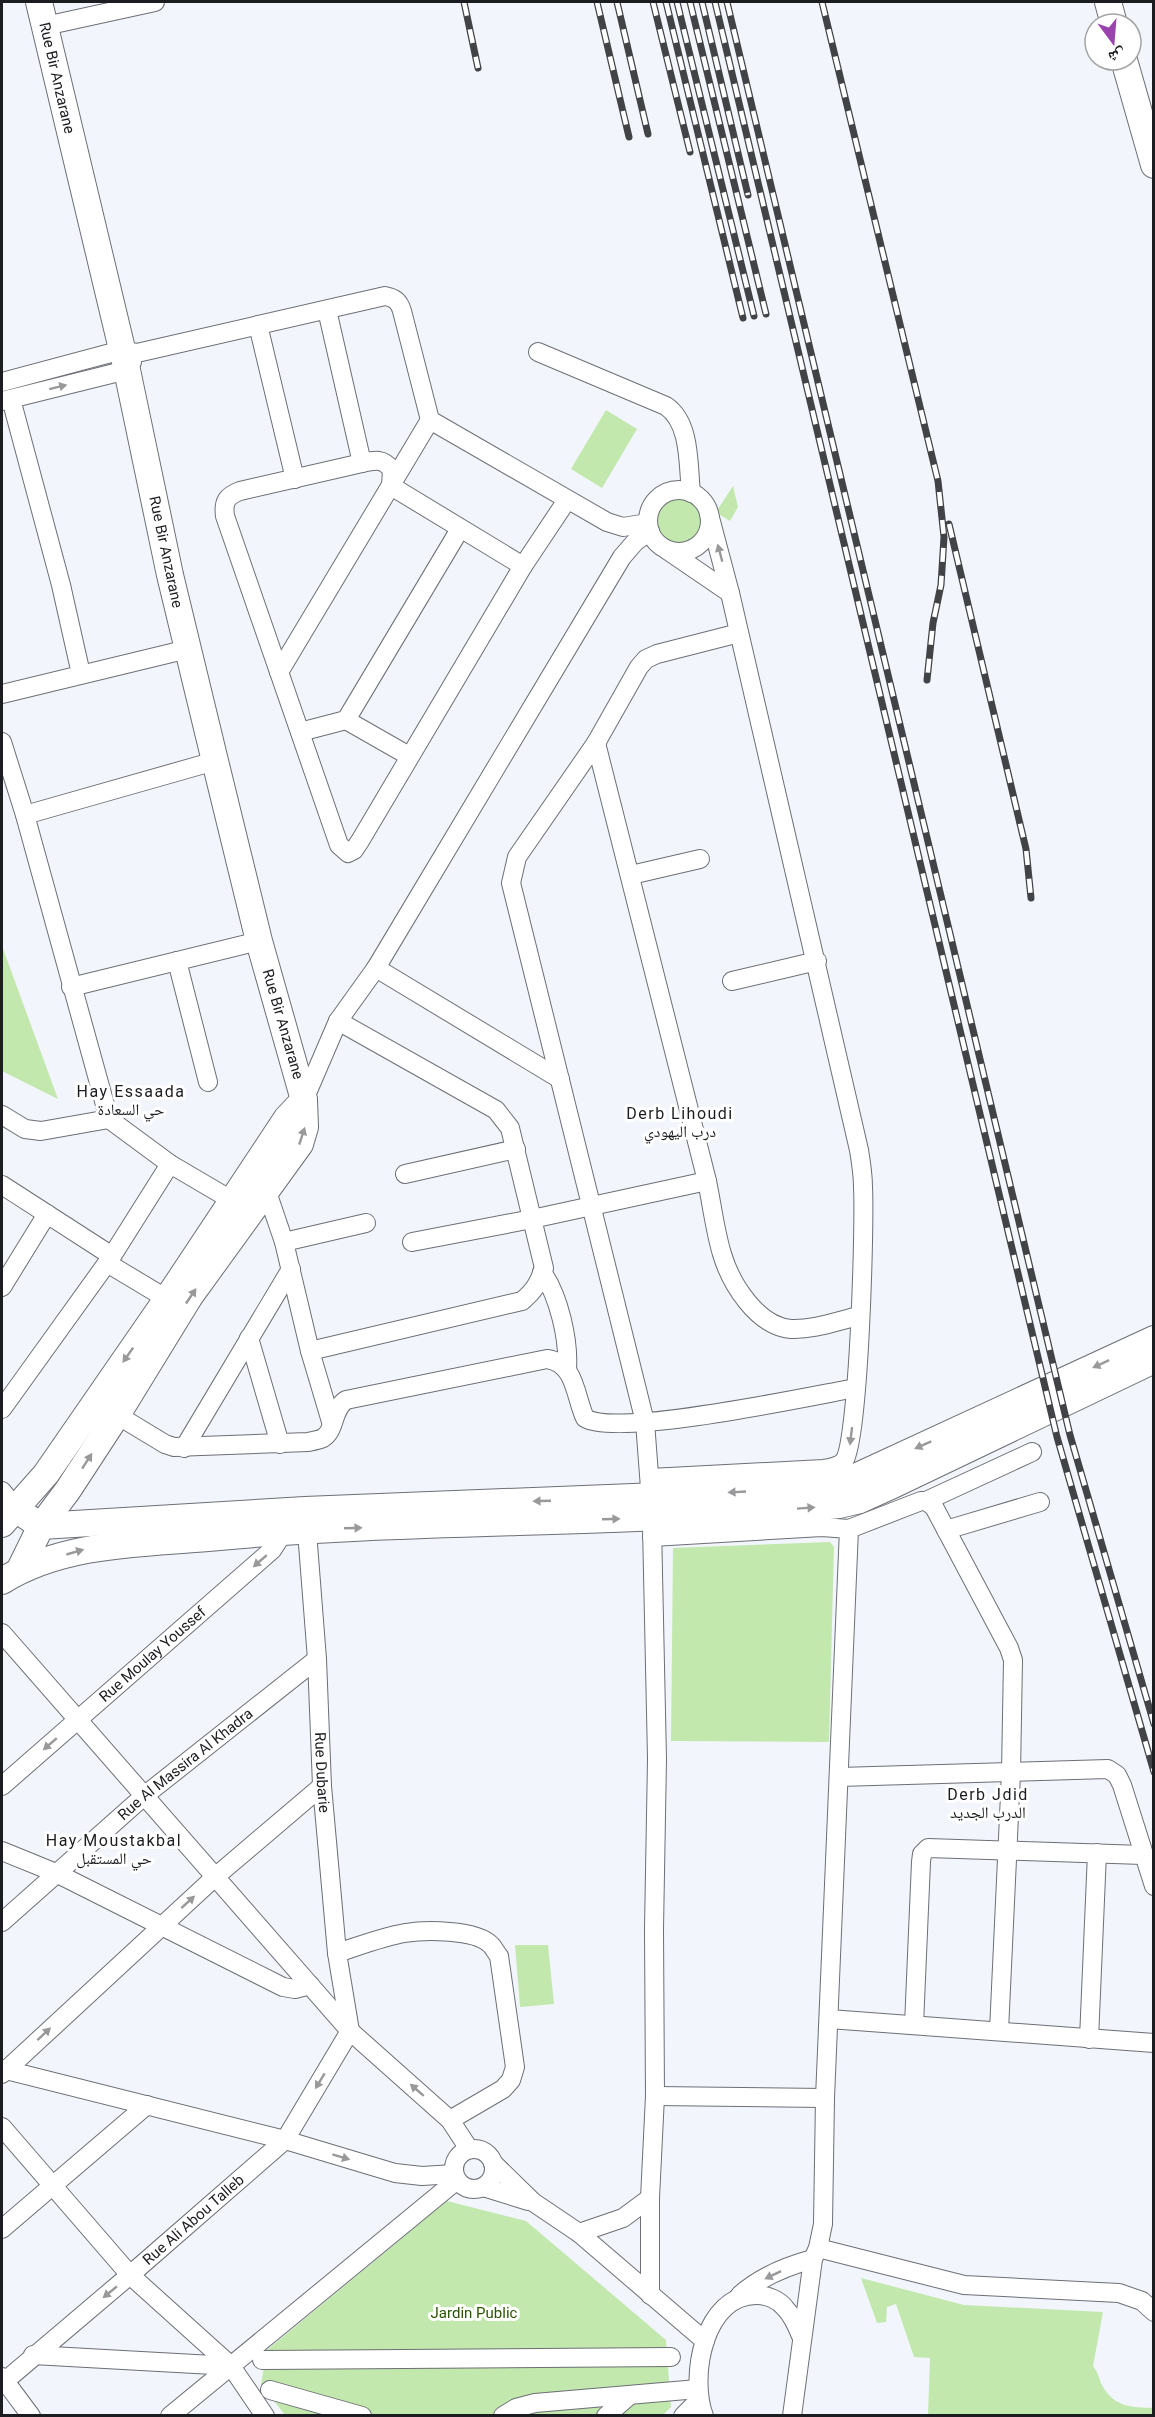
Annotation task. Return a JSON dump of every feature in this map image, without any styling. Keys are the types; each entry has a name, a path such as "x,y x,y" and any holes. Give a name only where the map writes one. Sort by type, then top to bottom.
{"street":[{"name":"Rue Bir Anzarane","path":"8,1569 64,1494 117,1415 190,1296 300,1144 305,1127 304,1100 259,940 188,649 128,358 39,2"},
{"path":"45,26 155,2"},
{"path":"1127,72 1154,165"},
{"path":"2,382 128,358 258,325 385,296 393,297 399,303 430,420 606,522 623,526 649,527"},
{"path":"327,310 362,463"},
{"path":"258,325 295,479"},
{"path":"538,352 666,406 675,412 683,430 691,492"},
{"path":"81,674 61,585 6,400 128,358"},
{"path":"279,672 430,420"},
{"path":"391,486 392,470 387,463 378,460 231,494 225,501 224,507 225,516 339,845 348,853 354,850 360,841 523,566 567,500"},
{"path":"391,486 523,566"},
{"path":"651,1507 839,1465 844,1460 850,1445 856,1388 864,1247 863,1186 859,1150 817,960 730,593 709,514 702,501 691,492 675,490 662,495 651,507 649,527 655,540 730,593"},
{"path":"664,548 678,551 689,550 698,544 709,528 709,514"},
{"path":"649,527 622,556 376,968 338,1021 304,1100 287,1118 167,1299 46,1474 7,1508 41,1526 93,1522 296,1521 651,1507 808,1508 839,1505 860,1500 1154,1360"},
{"path":"346,720 460,529"},
{"path":"650,2295 650,2198 655,2096 654,1929 657,1759 651,1507 645,1422 511,883 512,870 517,857 596,743 639,667 646,659 657,654 739,633"},
{"path":"2,694 188,649"},
{"path":"300,732 346,720 409,756"},
{"path":"2,742 25,815 109,1119 170,1164 232,1201"},
{"path":"596,743 708,1181 722,1254 732,1278 758,1316 777,1326 806,1329 859,1316"},
{"path":"25,815 215,760"},
{"path":"631,875 700,859"},
{"path":"71,987 259,940"},
{"path":"732,981 817,960"},
{"path":"177,961 208,1082"},
{"path":"376,968 560,1079"},
{"path":"310,1351 522,1301 539,1283 544,1268 510,1128 496,1110 338,1021"},
{"path":"2,1115 25,1129 41,1131 109,1119"},
{"path":"405,1174 516,1149"},
{"path":"2,1409 109,1260 170,1164"},
{"path":"412,1242 708,1181"},
{"path":"2,1185 167,1299"},
{"path":"267,1192 284,1242 310,1351 332,1425"},
{"path":"2,1287 46,1214"},
{"path":"284,1242 366,1223"},
{"path":"184,1448 291,1269"},
{"path":"542,1272 552,1290 566,1338 567,1369 585,1418 591,1422 603,1424 645,1422 726,1412 856,1388"},
{"path":"249,1338 280,1444"},
{"path":"651,1507 842,1482 1154,1339"},
{"path":"117,1415 165,1444 184,1448 308,1442 324,1438 332,1425 339,1405 346,1400 547,1359 558,1361 567,1369"},
{"path":"651,1507 849,1529 926,1501 1032,1452"},
{"path":"64,1494 74,1508 93,1522"},
{"path":"926,1501 934,1507 1009,1648 1013,1660 1011,1773 999,2031"},
{"path":"946,1530 1040,1502"},
{"path":"8,1569 82,1549 296,1521"},
{"name":"Rue Dubarie","path":"296,1521 317,1659 322,1786 337,1953 350,2031"},
{"name":"Rue Moulay Youssef","path":"2,1786 272,1550 296,1521"},
{"path":"792,2415 801,2336 815,2254 823,2224 825,2098 849,1529"},
{"path":"2,1633 350,2031 450,2120 469,2149"},
{"name":"Rue Al Massira Al Khadra","path":"2,1922 144,1796 317,1659"},
{"path":"839,1777 1108,1769 1117,1775 1122,1785 1154,1886"},
{"path":"3,2070 215,1877 322,1786"},
{"path":"914,2025 922,1854 928,1848 1143,1855"},
{"path":"2,1851 56,1874 283,1987 295,1989 310,1985"},
{"path":"1089,2038 1097,1853"},
{"path":"337,1953 404,1933 426,1932 481,1938 490,1944 499,1956 514,2067 511,2080 503,2089 450,2120"},
{"path":"829,2019 1154,2043"},
{"name":"Rue Ali Abou Talleb","path":"3,2379 130,2275 285,2140 350,2031"},
{"path":"3,2070 285,2140 395,2173 456,2177 469,2188 483,2187 533,2202"},
{"path":"655,2096 825,2098"},
{"path":"2,2229 147,2105"},
{"path":"2,2127 130,2275 231,2366 265,2415"},
{"path":"170,2415 456,2177 456,2160 460,2154 469,2149 486,2152 533,2202 579,2233 705,2341"},
{"path":"483,2187 492,2177 494,2163"},
{"path":"579,2233 623,2218 650,2198"},
{"path":"737,2298 748,2287 815,2254 964,2285 1119,2293 1142,2301 1154,2312"},
{"path":"700,2402 700,2359 705,2341 718,2314 726,2304 749,2295 773,2298 784,2305 801,2336"},
{"path":"33,2355 231,2366"},
{"path":"261,2360 671,2357"},
{"path":"3,2379 31,2415"},
{"path":"270,2390 362,2415"},
{"path":"503,2415 525,2405 630,2395 700,2402"},
{"path":"606,2415 630,2395"},
{"path":"683,2415 700,2402"}],"green space":[{"path":"606,410 637,429 602,488 571,469"},
{"path":"733,486 738,507 730,521 720,515 718,509"},
{"path":"679,499 694,506 701,521 694,536 679,543 664,536 657,521 664,506"},
{"path":"2,946 58,1099 2,1071"},
{"path":"830,1542 834,1547 829,1742 671,1741 673,1548"},
{"path":"515,1945 548,1945 554,2004 520,2007"},
{"name":"Jardin Public","path":"447,2201 526,2221 666,2340 671,2407 662,2416 285,2415 261,2384 267,2350"},
{"path":"861,2278 964,2305 1103,2312 1093,2366 1101,2384 1119,2403 1153,2408 1153,2415 928,2415 930,2358 914,2357 896,2304 887,2307 886,2322 877,2323"}],"railway":[{"path":"464,2 478,68"},
{"path":"597,2 629,137"},
{"path":"617,2 648,134"},
{"path":"653,2 690,152"},
{"path":"666,2 743,318"},
{"path":"677,2 754,316"},
{"path":"690,2 766,314"},
{"path":"702,2 748,195"},
{"path":"715,2 1057,1437 1154,1772"},
{"path":"727,2 1070,1435 1154,1724"},
{"path":"822,2 938,481 944,537 941,585 933,623 927,680"},
{"path":"949,524 1026,849 1031,898"}],"district":[{"name":"Hay Essaada حي السعادة","path":"131,1100"},
{"name":"Derb Lihoudi درب اليهودي","path":"680,1122"},
{"name":"Derb Jdid الدرب الجديد","path":"988,1803"},
{"name":"Hay Moustakbal حي المستقبل","path":"114,1849"}]}
